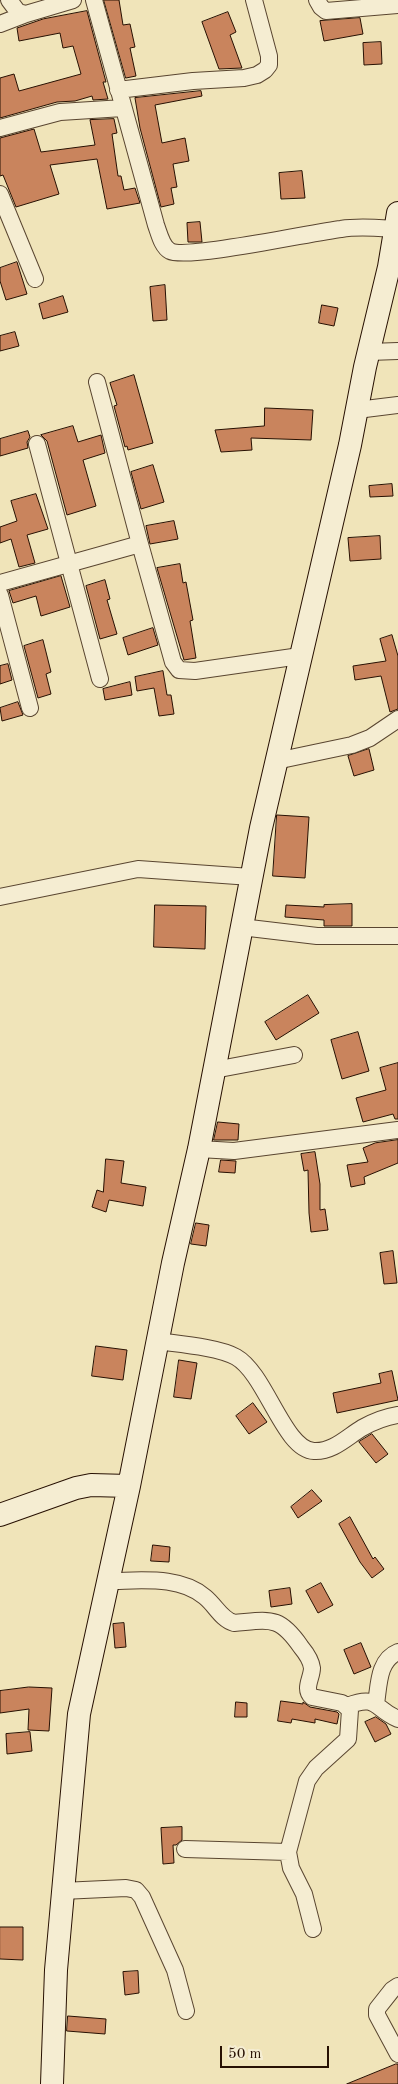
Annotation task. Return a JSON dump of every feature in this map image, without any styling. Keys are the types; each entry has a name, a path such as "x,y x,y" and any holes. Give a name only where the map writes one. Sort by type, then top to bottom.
{"main road":[{"path":"52,2084 56,1970 79,1714 129,1486 157,1341 199,1149 251,877 300,656 319,582 389,267 397,221"},
{"path":"0,1515 76,1488 91,1485 129,1486"}],"street":[{"path":"9,0 18,12 26,14"},
{"path":"0,24 73,0"},
{"path":"94,0 156,225 165,248 180,254 217,250 343,228 397,221"},
{"path":"118,90 193,81 244,78 257,75 265,70 269,65 269,56 254,0"},
{"path":"317,0 326,11 398,5"},
{"path":"0,128 60,112 123,108"},
{"path":"0,194 35,279"},
{"path":"369,352 398,351"},
{"path":"97,382 173,662 179,670 195,671 300,656"},
{"path":"357,410 398,405"},
{"path":"37,444 100,679"},
{"path":"0,583 140,544"},
{"path":"0,596 30,708"},
{"path":"276,761 352,744 370,738 398,719"},
{"path":"0,898 138,869 251,877"},
{"path":"241,927 318,936 398,936"},
{"path":"214,1070 294,1055"},
{"path":"199,1149 234,1151 398,1130"},
{"path":"157,1341 223,1352 236,1357 249,1367 267,1394 291,1437 303,1447 313,1451 325,1450 374,1422 398,1415"},
{"path":"107,1581 175,1582 191,1588 206,1598 228,1621 234,1623 270,1620 281,1624 291,1632 309,1658 312,1668 308,1688 309,1694 312,1697 347,1706 362,1700 369,1700 398,1720"},
{"path":"376,1704 383,1665 388,1656 398,1652"},
{"path":"313,1928 304,1894 291,1868 288,1852 310,1774 348,1739 350,1710 347,1706"},
{"path":"185,1849 288,1852"},
{"path":"62,1891 126,1888 136,1890 142,1897 168,1953 186,2011"},
{"path":"398,1986 392,1990 377,2009 377,2015 398,2054"}],"building":[{"path":"104,0 119,0 123,25 130,24 135,47 130,48 136,76 126,78"},
{"path":"87,11 106,82 103,82 108,99 93,100 92,96 75,101 57,102 0,118 0,78 14,74 19,91 81,74 73,46 63,48 60,33 19,41 17,28 43,19"},
{"path":"228,12 236,32 230,35 242,68 219,69 202,22"},
{"path":"360,18 363,34 324,41 320,21"},
{"path":"381,42 382,64 364,65 363,43"},
{"path":"201,91 202,96 155,105 162,143 185,138 189,161 173,164 177,187 171,188 174,204 161,207 140,128 135,98"},
{"path":"114,119 117,133 112,134 118,176 121,176 124,190 135,188 140,203 107,209 97,159 50,165 59,194 16,207 3,175 0,176 0,138 34,129 41,152 95,145 90,120"},
{"path":"302,171 305,198 281,199 279,173"},
{"path":"200,222 202,242 188,242 187,223"},
{"path":"17,262 27,294 6,300 0,281 0,268"},
{"path":"165,285 167,320 153,321 150,287"},
{"path":"63,296 68,312 43,319 39,304"},
{"path":"322,305 338,308 334,326 319,323"},
{"path":"15,332 19,346 0,351 0,336"},
{"path":"134,375 153,443 128,450 127,446 125,447 114,406 117,405 110,383"},
{"path":"265,408 313,410 311,440 251,438 252,450 221,452 215,430 264,426"},
{"path":"73,426 78,442 101,435 105,453 83,460 96,506 67,515 47,441 41,435"},
{"path":"28,431 30,437 27,442 28,448 0,456 0,439"},
{"path":"153,465 164,502 141,509 131,472"},
{"path":"392,484 393,496 370,497 369,486"},
{"path":"36,494 48,529 27,535 35,563 19,567 11,539 0,543 0,527 17,521 11,501"},
{"path":"174,521 178,539 150,544 146,526"},
{"path":"380,536 381,559 350,561 348,538"},
{"path":"180,564 183,583 186,582 193,620 190,621 196,658 184,660 157,568"},
{"path":"61,576 70,607 41,616 36,596 13,603 9,591"},
{"path":"105,580 110,599 107,600 117,634 100,639 86,586"},
{"path":"153,628 158,645 128,655 123,638"},
{"path":"392,635 398,656 398,709 390,712 381,676 355,680 353,666 386,661 380,639"},
{"path":"43,640 51,672 46,674 51,694 38,698 24,646"},
{"path":"8,664 12,680 0,684 0,666"},
{"path":"163,671 167,695 171,695 174,714 159,716 154,688 137,691 135,677"},
{"path":"130,682 132,695 105,700 103,689"},
{"path":"18,702 23,715 2,721 0,708"},
{"path":"369,749 374,770 354,776 348,756"},
{"path":"277,815 309,817 305,878 273,876"},
{"path":"352,904 352,926 324,926 324,920 285,917 286,905 324,907 324,905"},
{"path":"155,905 206,906 205,949 154,947"},
{"path":"308,995 319,1013 276,1040 265,1022"},
{"path":"358,1032 369,1071 342,1079 331,1040"},
{"path":"398,1063 398,1119 395,1119 393,1114 363,1122 356,1098 386,1090 380,1068"},
{"path":"218,1122 239,1124 238,1140 214,1140"},
{"path":"398,1140 398,1163 364,1177 365,1184 351,1187 347,1165 368,1162 363,1148 375,1143"},
{"path":"315,1152 320,1184 320,1210 325,1209 328,1230 311,1232 308,1170 304,1171 301,1154"},
{"path":"106,1159 124,1161 121,1183 146,1187 143,1206 109,1200 106,1212 92,1207 97,1190 103,1192"},
{"path":"221,1160 236,1161 235,1173 219,1172"},
{"path":"196,1223 209,1225 206,1246 191,1244"},
{"path":"393,1251 397,1283 384,1284 380,1253"},
{"path":"96,1346 127,1350 123,1380 92,1376"},
{"path":"179,1360 197,1363 191,1399 174,1397"},
{"path":"392,1371 398,1400 337,1413 333,1393 381,1383 379,1374"},
{"path":"253,1403 267,1422 249,1434 236,1416"},
{"path":"372,1434 388,1454 376,1463 359,1442"},
{"path":"312,1490 322,1501 298,1518 291,1507"},
{"path":"350,1517 373,1559 375,1557 384,1569 372,1578 360,1562 339,1524"},
{"path":"153,1545 170,1547 169,1562 151,1561"},
{"path":"321,1583 333,1605 318,1613 306,1591"},
{"path":"290,1588 292,1604 271,1607 269,1591"},
{"path":"124,1623 126,1647 115,1648 113,1624"},
{"path":"361,1643 371,1667 354,1674 344,1650"},
{"path":"29,1687 52,1688 49,1731 28,1730 29,1709 0,1713 0,1691"},
{"path":"281,1701 303,1704 303,1702 310,1707 337,1712 339,1714 337,1724 315,1719 315,1723 292,1719 291,1723 278,1721"},
{"path":"236,1702 247,1703 247,1717 235,1717"},
{"path":"376,1717 386,1724 391,1734 375,1742 365,1722"},
{"path":"30,1732 32,1751 7,1754 6,1734"},
{"path":"182,1827 182,1840 173,1845 174,1863 163,1864 161,1828"},
{"path":"0,1927 23,1927 23,1960 0,1959"},
{"path":"138,1971 139,1993 125,1995 123,1972"},
{"path":"68,2016 106,2019 105,2034 67,2031"},
{"path":"398,2064 398,2084 347,2084"}]}
